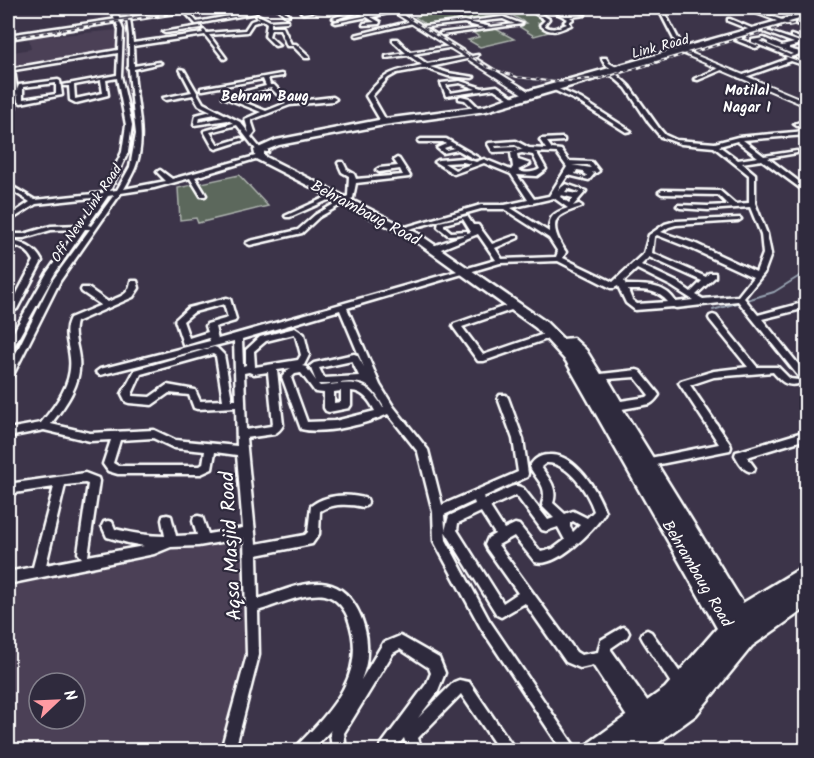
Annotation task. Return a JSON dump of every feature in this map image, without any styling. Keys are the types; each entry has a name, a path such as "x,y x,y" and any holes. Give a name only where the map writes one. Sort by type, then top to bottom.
{"main road":[{"path":"113,8 118,19"},
{"path":"123,8 128,18"},
{"path":"8,36 203,8"},
{"path":"397,9 422,8"},
{"path":"744,8 794,22 807,15"},
{"path":"749,8 794,22"},
{"path":"397,9 412,22 472,57"},
{"path":"397,9 441,34 472,57 529,93"},
{"name":"Link Road","path":"685,51 794,22"},
{"name":"Link Road","path":"529,93 754,30 794,22"},
{"path":"685,51 742,76"},
{"path":"685,51 807,102"},
{"name":"Link Road","path":"529,93 556,89 614,71"},
{"path":"261,153 276,143 477,106 529,93"},
{"path":"261,153 283,145 397,124 486,112 529,93"},
{"name":"Behrambaug Road","path":"261,153 407,228 522,309 598,376 626,440 738,628"},
{"name":"Behrambaug Road","path":"522,309 545,319 576,356 611,407"},
{"path":"598,750 672,696 738,628 807,574"},
{"path":"629,750 688,707 738,628 807,596"}],"street":[{"path":"248,8 269,22 287,21"},
{"path":"279,8 287,15"},
{"path":"304,10 330,8"},
{"path":"529,8 548,20 542,25 543,27 557,30 570,24 566,22 571,19 550,8"},
{"path":"557,8 563,14"},
{"path":"543,16 563,14 585,16 569,8"},
{"path":"660,8 680,47 685,51"},
{"path":"713,9 725,8"},
{"path":"801,8 807,10"},
{"path":"188,9 224,58"},
{"path":"364,24 379,23 368,16 357,10 336,20 368,16 397,9"},
{"path":"165,32 254,13"},
{"name":"Off New Link Road","path":"8,377 56,281 119,192 133,167 140,134 130,68 131,45 128,18"},
{"path":"426,26 503,18 520,24 441,34"},
{"name":"Off New Link Road","path":"8,349 51,273 106,194 128,141 129,125 119,76 118,19"},
{"path":"131,45 206,34 246,31 252,22 262,19"},
{"path":"729,20 754,30"},
{"path":"464,21 491,28"},
{"path":"269,22 267,34 277,45"},
{"path":"357,35 412,22"},
{"path":"269,28 282,28 289,45"},
{"path":"765,31 798,43 782,48"},
{"path":"781,31 796,37"},
{"path":"775,34 782,33 807,41"},
{"path":"737,39 807,65"},
{"path":"765,39 804,56 790,56 754,41 765,39"},
{"path":"395,40 424,66 438,74 472,77"},
{"path":"271,49 294,45 307,57"},
{"path":"388,57 452,47"},
{"path":"12,108 14,92 10,70 120,51"},
{"path":"742,76 804,56"},
{"path":"384,122 369,96 386,77 424,66 472,57"},
{"path":"604,59 664,136 684,142 715,145 738,139 807,133"},
{"path":"130,68 159,63"},
{"path":"696,80 722,69"},
{"path":"182,70 201,104 219,120"},
{"path":"203,89 281,75"},
{"path":"58,86 119,76"},
{"path":"265,77 268,86"},
{"path":"71,84 73,100 76,101 106,94 103,79"},
{"path":"14,92 21,86 58,81 59,105"},
{"path":"481,89 460,81 443,84 448,95 495,87 529,93"},
{"path":"265,112 226,97 274,86 289,104"},
{"path":"556,89 579,100 628,131"},
{"path":"14,92 21,101 58,96"},
{"path":"166,98 195,93"},
{"path":"20,103 58,96"},
{"path":"461,98 477,106"},
{"path":"249,136 251,130 248,120 265,112 289,104 333,99"},
{"path":"8,220 34,202 119,192 170,181 261,153 238,123 229,118 212,113 198,116 196,124 229,118"},
{"path":"797,124 807,122"},
{"path":"238,123 207,131 216,147 241,140"},
{"path":"738,139 807,190"},
{"path":"421,141 441,140 481,162"},
{"path":"549,149 543,140 562,140"},
{"path":"407,228 481,207 505,207 558,192 560,182 571,166 559,151 528,150 516,143 490,144 495,150 516,148"},
{"path":"450,144 440,148 444,152 458,149"},
{"path":"676,305 740,298 758,276 766,254 764,234 753,205 752,174 715,145"},
{"path":"481,162 452,172 438,162 463,160 481,162 515,168 520,174 537,174 543,169 532,153 515,152 515,168 532,201"},
{"path":"737,162 795,152"},
{"path":"381,173 408,176 397,160"},
{"path":"250,243 300,232 317,216 344,197 353,181 352,175 344,171 340,163"},
{"path":"353,181 402,167"},
{"path":"160,172 170,181"},
{"path":"191,175 204,195"},
{"path":"560,182 580,187 586,183 565,175"},
{"path":"8,186 34,202"},
{"path":"662,192 720,192 733,206"},
{"path":"288,216 344,197"},
{"path":"680,206 753,205"},
{"path":"552,237 551,230 555,216 579,206"},
{"path":"505,207 552,237 562,252 559,259"},
{"path":"469,215 500,261"},
{"path":"437,248 476,232 465,218 441,223 441,227 450,234 465,232"},
{"path":"622,284 648,254 648,242 666,225 738,219"},
{"path":"8,236 24,236 51,228 94,227"},
{"path":"657,233 758,276"},
{"path":"490,247 516,237"},
{"path":"8,242 23,246 38,258 8,311"},
{"path":"648,254 709,277 693,294"},
{"path":"214,338 210,326 232,319 227,301 191,310 179,320 186,342 238,337 500,261 559,259 614,286 622,284 654,288 665,294 673,304 635,307 629,301 622,284"},
{"path":"637,266 693,294 701,302"},
{"path":"44,426 72,382 75,364 70,326 73,320 134,292 134,282"},
{"path":"85,290 106,305"},
{"path":"740,298 807,380"},
{"path":"753,315 807,305"},
{"path":"343,307 385,411"},
{"path":"522,309 458,326 481,359 550,335"},
{"path":"713,318 755,369"},
{"path":"239,370 251,368 254,371 301,363 305,359 300,334 295,331 292,321"},
{"path":"251,368 250,350 258,342 270,336 295,331"},
{"name":"Aqsa Masjid Road","path":"228,750 253,655 249,532 241,435 234,403 239,370 238,337"},
{"path":"100,372 184,354 218,351 234,403 197,405 192,392 167,389 152,400 129,399 127,394 138,372 184,354 214,338"},
{"path":"365,378 352,377 321,381 315,366 354,357 365,378 376,386"},
{"path":"241,435 274,430 278,425 272,368"},
{"path":"385,411 321,426 304,426 287,375 292,371 303,369 316,389 357,387 370,392 423,450 438,512 440,542 484,622 570,750"},
{"path":"640,464 726,447 684,382 714,374 775,369 788,382 795,382"},
{"path":"598,376 638,374 654,395 650,400 611,407"},
{"path":"329,389 329,408 340,408 346,405 346,387"},
{"path":"503,398 518,439 523,474"},
{"path":"8,433 44,426 90,437 154,434 174,444 242,451"},
{"path":"117,435 108,464 118,470 201,470 208,466 210,448"},
{"path":"750,468 740,455 807,435"},
{"path":"572,540 564,528 564,520 547,504 551,491 535,466 539,460 549,457 560,459 573,469 600,508 600,512 588,524 572,540 561,551 539,558 517,530 502,536 491,545 571,657 580,662 593,657 599,661 643,718"},
{"path":"501,611 451,531 453,520 479,500 536,468"},
{"path":"8,489 85,478 94,481 84,553"},
{"path":"38,572 61,481"},
{"path":"438,512 515,490 519,491 546,526 573,516 588,524"},
{"path":"250,551 308,540 313,534 315,509 321,505 353,500 363,502"},
{"path":"479,500 502,536"},
{"path":"167,520 172,541"},
{"path":"198,521 204,539"},
{"path":"108,526 111,534 122,537 172,541 249,532"},
{"path":"8,578 147,552 172,541"},
{"path":"252,606 321,589 337,593 348,604 360,628 362,647 355,679 338,713 303,750"},
{"path":"484,622 527,595"},
{"path":"622,633 605,644 604,652 643,718"},
{"path":"647,636 681,686"},
{"path":"339,750 337,732 388,648 400,642 434,663 438,674 432,688 386,750"},
{"path":"415,750 410,736 459,687 464,687 507,750"}],"shaded area":[{"path":"119,30 115,50 8,69 8,53 31,49 29,38"},
{"path":"248,542 247,667 217,750 8,750 8,579 109,555"}],"green space":[{"path":"430,8 525,8 545,20 538,23 549,32 534,36 518,26 526,23 510,14 427,25 415,17 422,15 417,11"},
{"path":"492,27 514,39 480,47 468,40 479,37 470,30"},
{"path":"239,175 268,206 198,223 196,218 180,220 178,188"}],"waterway":[{"path":"713,310 774,292 806,272"}],"railway":[{"path":"8,38 208,8"},
{"path":"393,8 487,67 517,77 555,82 602,78 806,20"}],"district":[{"name":"Behram Baug","path":"265,96"},
{"name":"Motilal Nagar I","path":"747,98"}]}
